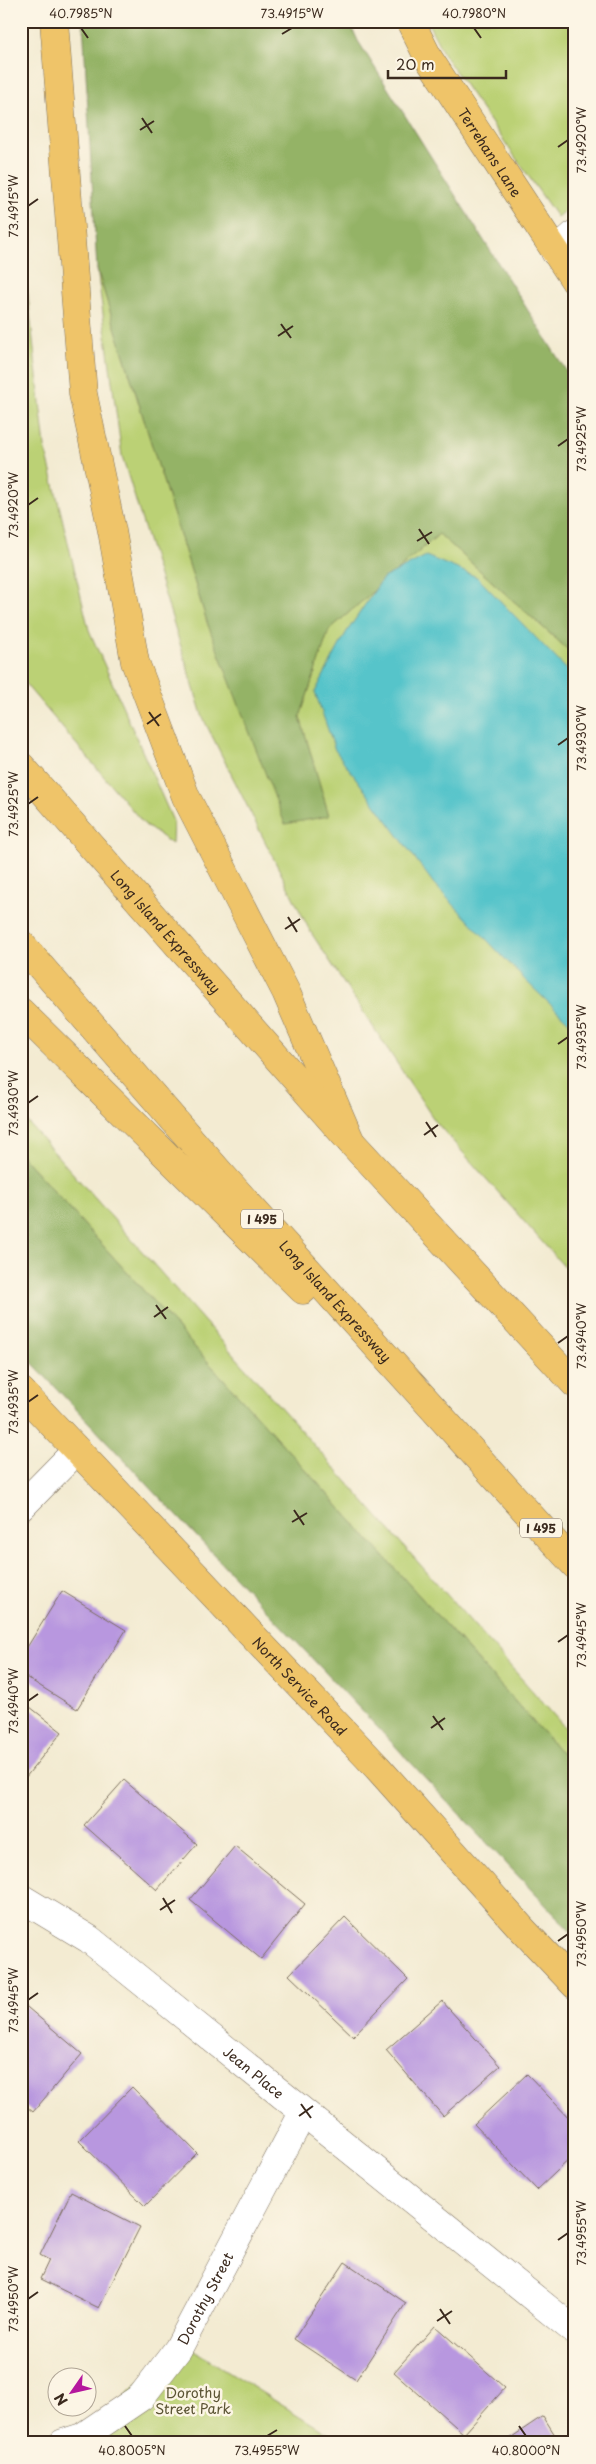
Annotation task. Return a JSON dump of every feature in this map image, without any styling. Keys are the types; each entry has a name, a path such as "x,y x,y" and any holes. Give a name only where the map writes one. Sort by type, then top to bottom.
{"main road":[{"path":"54,21 83,394 112,531 135,662 186,797 286,992 351,1142"},
{"name":"Terrehans Lane","path":"410,21 429,59 565,243 575,281"},
{"name":"Long Island Expressway","path":"21,766 351,1142 575,1384"},
{"name":"Long Island Expressway","path":"21,944 226,1179 575,1565"},
{"path":"21,1012 507,1491"},
{"name":"North Service Road","path":"21,1391 377,1767 523,1930 575,1985"}],"street":[{"path":"21,1507 76,1450"},
{"name":"Jean Place","path":"21,1898 90,1939 575,2331"},
{"name":"Dorothy Street","path":"63,2443 82,2437 141,2397 178,2349 303,2113"}],"green space":[{"path":"83,21 349,21 358,41 575,385 575,656 439,534 329,630 300,717 329,816 285,824 208,625 97,269"},
{"path":"427,21 575,21 575,202 557,217 444,55"},
{"path":"21,202 25,269 45,447 89,630 173,821 172,844 145,825 21,679"},
{"path":"97,269 208,625 329,816 300,717 329,630 439,534 575,656 575,1279 435,1121 310,931 203,718 122,456"},
{"path":"21,1115 575,1739 575,1768 21,1155"},
{"path":"21,1155 575,1768 575,1936 21,1351"},
{"name":"Dorothy Street Park","path":"182,2343 343,2443 63,2443 82,2437"}],"water":[{"path":"426,556 477,577 575,678 575,1028 525,980 434,884 335,750 315,692 346,633 383,578"}],"building":[{"path":"62,1591 126,1630 77,1709 21,1674 21,1657"},
{"path":"21,1700 62,1732 21,1783"},
{"path":"124,1780 197,1844 157,1890 84,1825"},
{"path":"235,1846 305,1904 261,1959 190,1900"},
{"path":"345,1917 408,1979 353,2036 289,1975"},
{"path":"442,2001 500,2066 443,2116 386,2050"},
{"path":"21,2002 82,2054 33,2112 21,2102"},
{"path":"527,2074 575,2124 575,2154 537,2190 474,2124"},
{"path":"132,2087 197,2153 145,2206 79,2141"},
{"path":"71,2192 140,2227 99,2308 40,2279 49,2260 40,2255"},
{"path":"345,2262 406,2303 356,2380 294,2339"},
{"path":"435,2326 505,2388 464,2434 394,2372"},
{"path":"543,2416 560,2443 503,2443"}]}
